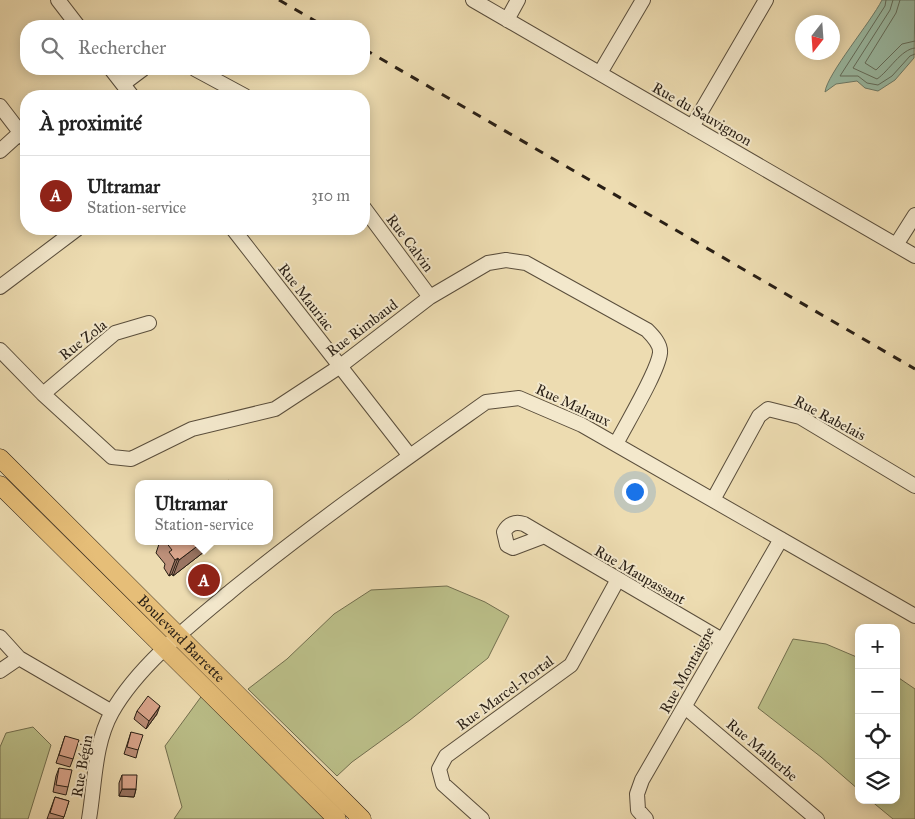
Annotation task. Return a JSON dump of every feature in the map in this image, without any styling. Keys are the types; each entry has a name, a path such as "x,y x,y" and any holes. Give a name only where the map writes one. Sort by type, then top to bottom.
{"main road":[{"name":"Boulevard Barrette","path":"0,458 179,634 362,819"},
{"name":"Boulevard Barrette","path":"0,485 337,819"}],"street":[{"path":"58,0 73,20"},
{"name":"Rue du Sauvignon","path":"473,0 915,256"},
{"path":"507,20 518,0"},
{"path":"600,74 643,0"},
{"path":"692,127 766,0"},
{"path":"116,75 128,90"},
{"path":"123,84 135,75"},
{"path":"206,75 234,90"},
{"path":"0,106 20,132"},
{"path":"0,150 20,138"},
{"path":"896,246 915,215"},
{"name":"Rue Calvin","path":"370,216 430,297"},
{"path":"0,287 69,235"},
{"name":"Rue Mauriac","path":"238,235 410,456"},
{"name":"Rue Rimbaud","path":"0,350 43,394 112,457 131,459 192,429 275,409 339,367 430,297 488,263 506,260 526,262 647,330 657,340 661,352 655,368 616,444"},
{"name":"Rue Zola","path":"43,394 115,332 149,323"},
{"name":"Rue Malraux","path":"166,649 179,634 280,551 410,456 486,402 519,398 582,425 915,616"},
{"name":"Rue Rabelais","path":"713,500 759,416 768,409 800,417 915,486"},
{"name":"Rue Maupassant","path":"542,537 722,640"},
{"name":"Rue Montaigne","path":"646,819 638,810 637,794 642,780 782,539"},
{"name":"Rue Marcel-Portal","path":"482,819 443,784 439,769 446,756 571,665 617,581"},
{"path":"0,637 18,658 112,712"},
{"name":"Rue Bégin","path":"89,819 99,748 112,712 155,656 166,649"},
{"path":"0,671 18,658"},
{"name":"Rue Malherbe","path":"686,707 817,819"}],"shaded area":[{"path":"447,586 485,602 509,616 488,658 410,720 352,762 337,776 248,689 287,659 334,614 371,590"},
{"path":"793,639 826,644 855,656 855,787 821,757 758,708"},
{"path":"900,679 915,689 915,819 893,819 875,804 900,804"},
{"path":"206,690 331,819 174,819 182,807 165,746"},
{"path":"33,727 51,745 28,819 0,819 0,747 6,733"}],"water":[{"path":"882,0 915,0 914,58 895,80 878,91 865,88 857,81 836,84 825,92 833,73"}],"building":[{"path":"168,545 199,545 179,560 178,558 175,560 169,552 172,550"},
{"path":"210,565 217,573 206,582 199,573"},
{"path":"148,696 160,706 149,721 137,711"},
{"path":"131,732 143,735 138,750 127,747"},
{"path":"65,736 79,740 73,759 59,755"},
{"path":"59,768 72,770 68,787 56,785"},
{"path":"122,775 137,775 136,789 122,789"},
{"path":"55,797 69,801 64,817 50,813"}],"railway":[{"path":"279,0 314,20"},
{"path":"370,52 915,369"}],"place":[{"name":"Ultramar","path":"204,580"}]}
